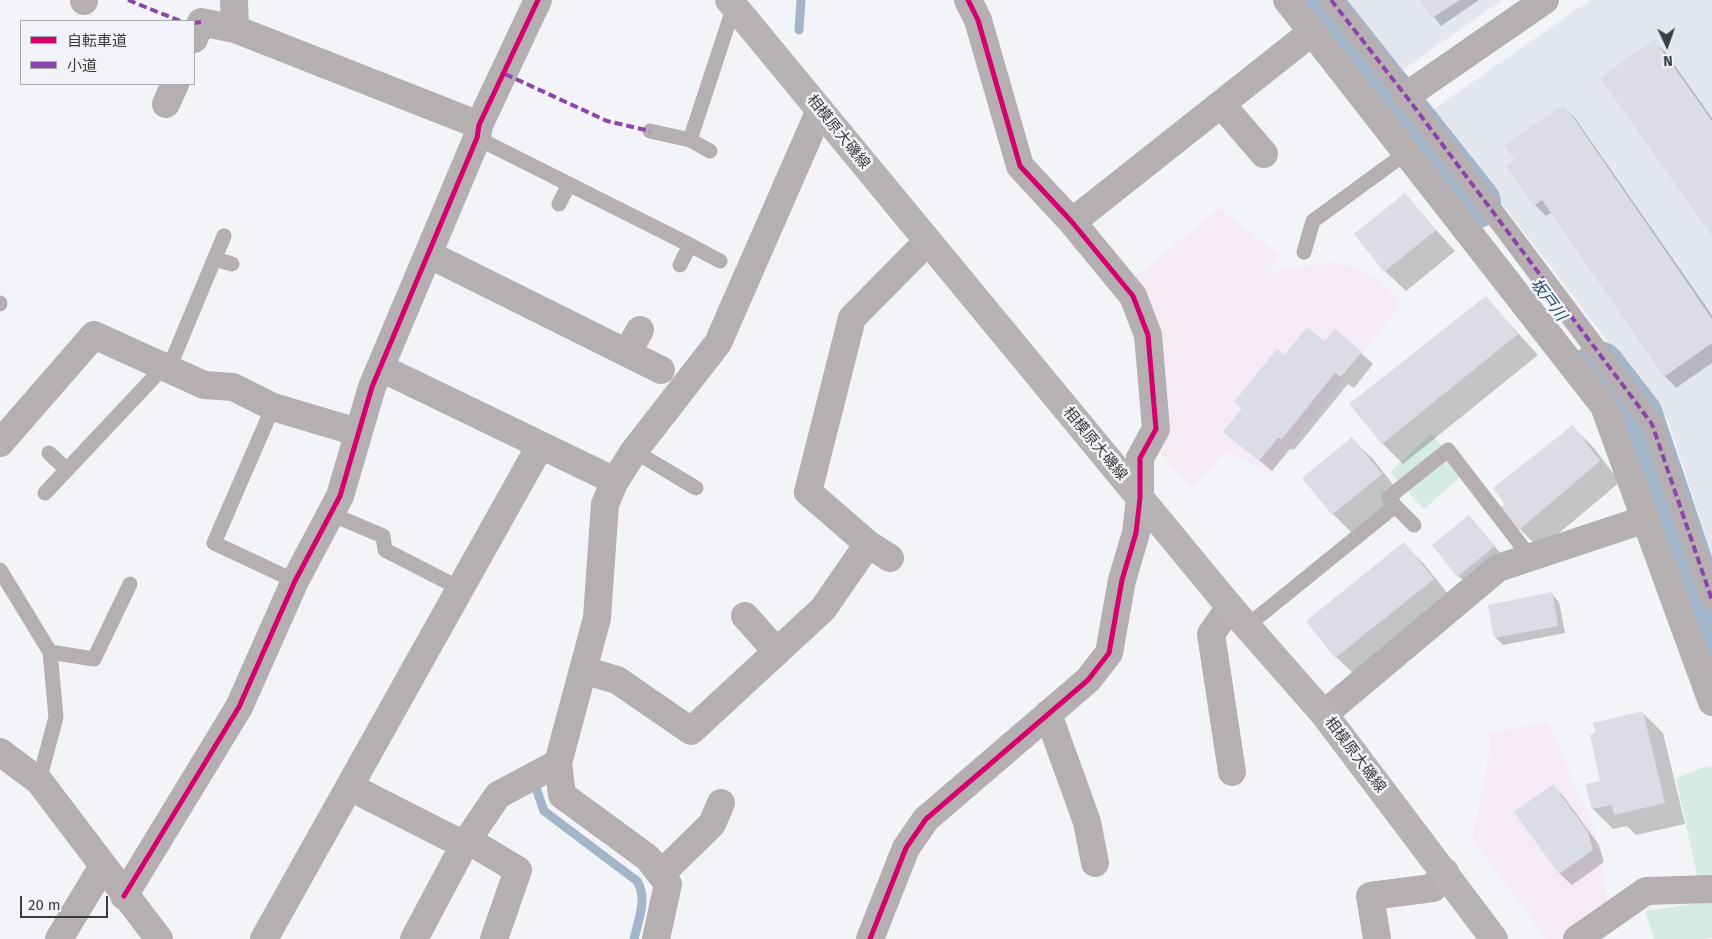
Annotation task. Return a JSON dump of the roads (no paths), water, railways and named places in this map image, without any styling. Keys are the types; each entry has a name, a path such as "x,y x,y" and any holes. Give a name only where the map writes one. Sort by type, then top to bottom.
{"main road":[{"name":"相模原大磯線","path":"732,3 927,242 1238,617 1324,714 1494,939"}],"street":[{"path":"234,0 235,29"},
{"path":"124,896 239,707 240,684 340,496 352,460 357,432 372,387 478,132 538,0"},
{"path":"870,939 906,848 926,819 1088,680 1109,652 1122,580 1136,533 1140,498 1140,458 1156,430 1148,335 1133,296 1072,222 1020,166 978,20 968,0"},
{"path":"1287,0 1604,406 1712,702"},
{"path":"1331,0 1406,96 1652,424 1712,600"},
{"path":"1406,96 1545,0"},
{"path":"195,37 201,22 235,29 478,132"},
{"path":"1072,222 1312,32"},
{"path":"1221,104 1264,154"},
{"path":"656,939 668,884 648,858 562,795 558,763 597,618 606,504 614,481 634,451 718,343 820,110"},
{"path":"583,670 617,680 690,731 823,609 879,551 808,492 852,318 927,242"},
{"path":"428,254 534,293 634,341 661,370"},
{"path":"0,443 94,335 164,365 204,385 233,388 273,407 357,432"},
{"path":"381,368 614,481"},
{"path":"264,939 540,446"},
{"path":"1324,714 1498,568 1646,519"},
{"path":"745,616 777,652"},
{"path":"1232,772 1211,634 1238,617"},
{"path":"1048,714 1087,822 1095,863"},
{"path":"0,752 39,781 124,896 159,939"},
{"path":"414,939 466,843 498,795 558,763"},
{"path":"350,787 518,870 494,939"},
{"path":"661,874 712,824 721,803"},
{"path":"59,939 103,866"},
{"path":"1377,939 1370,896 1433,888 1445,872"},
{"path":"1577,939 1646,891 1712,889"}],"lane":[{"path":"690,140 732,3"},
{"path":"650,131 690,140 710,151"},
{"path":"478,132 569,184 720,261"},
{"path":"1304,252 1313,221 1406,152"},
{"path":"559,204 569,184"},
{"path":"45,492 174,356 224,236"},
{"path":"680,265 690,246"},
{"path":"215,259 232,264"},
{"path":"273,407 214,544 295,581"},
{"path":"1414,525 1395,506 1389,497 1448,450 1530,557"},
{"path":"634,451 696,488"},
{"path":"49,452 67,470"},
{"path":"1238,617 1395,506"},
{"path":"331,514 383,536 385,550 461,589"},
{"path":"0,570 50,652 56,717 39,781"},
{"path":"50,652 94,659 130,584"}],"waterway":[{"path":"799,30 801,0"},
{"name":"坂戸川","path":"1314,0 1475,203"},
{"name":"坂戸川","path":"1599,367 1637,416 1712,638"},
{"path":"535,785 544,811 637,881 642,895 642,902 634,939"}]}
